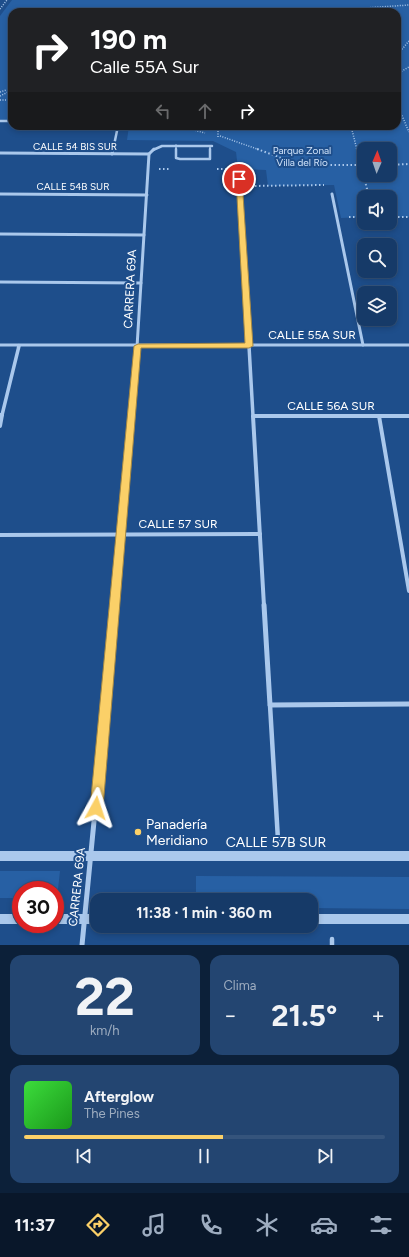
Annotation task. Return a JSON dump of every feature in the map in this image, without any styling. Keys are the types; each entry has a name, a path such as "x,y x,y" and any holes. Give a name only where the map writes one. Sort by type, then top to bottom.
{"street":[{"path":"112,154 117,130"},
{"path":"149,154 155,148 176,145 211,146"},
{"name":"CALLE 54 BIS SUR","path":"0,153 149,154"},
{"name":"CARRERA 69A","path":"82,945 92,856 138,346 149,154"},
{"path":"239,179 278,840"},
{"name":"CALLE 54B SUR","path":"0,194 147,195"},
{"path":"332,194 363,345"},
{"path":"0,234 144,236"},
{"path":"0,282 141,283"},
{"name":"CALLE 55A SUR","path":"0,345 409,345"},
{"path":"0,426 1,415 19,345"},
{"name":"CALLE 56A SUR","path":"253,416 409,416"},
{"path":"379,416 409,591"},
{"name":"CALLE 57 SUR","path":"0,535 260,534"},
{"path":"270,705 409,704"},
{"name":"CALLE 57B SUR","path":"0,856 409,856"},
{"path":"0,919 12,919"},
{"path":"64,920 90,919"},
{"path":"318,919 409,919"},
{"path":"332,939 332,945"}],"lane":[{"path":"176,145 176,158 180,159 210,159 211,146"}],"path":[{"path":"0,9 6,0"},
{"path":"375,8 409,6"},
{"path":"401,50 409,41"},
{"path":"401,113 409,132"},
{"path":"194,130 206,133"},
{"path":"352,130 357,152"},
{"path":"212,134 251,146 270,156 292,162 322,165 357,165"},
{"path":"397,164 409,164"},
{"path":"239,186 330,186"},
{"path":"397,217 409,217"}],"green space":[{"name":"Parque Zonal Villa del Río","path":"12,0 409,0 409,217 397,217 397,190 357,190 357,217 341,218 334,185 268,186 266,170 238,169 236,152 213,141 127,140 128,130 401,130 401,8 8,8 8,121 0,121 0,16"},
{"path":"0,871 60,871 59,881 12,881 12,898 0,898"},
{"path":"196,876 409,877 409,909 318,908 318,893 196,893"}],"place":[{"name":"Panadería Meridiano","path":"138,832"}],"route":[{"path":"96,808 138,346 249,346 239,179"}]}
